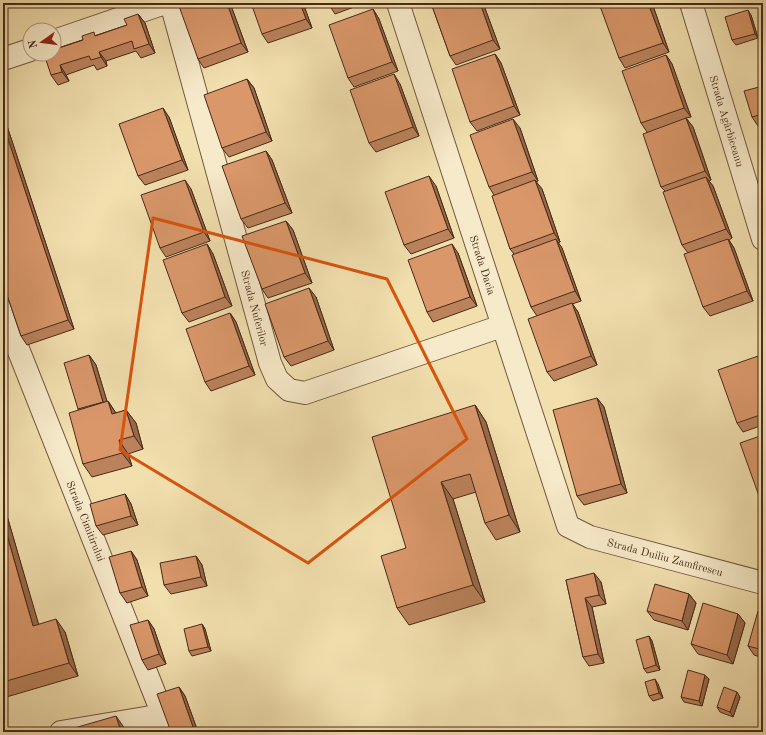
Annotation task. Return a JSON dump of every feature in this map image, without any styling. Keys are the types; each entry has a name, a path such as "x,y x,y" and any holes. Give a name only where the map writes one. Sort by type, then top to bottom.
{"street":[{"path":"62,38 165,3"},
{"name":"Strada Nuferilor","path":"171,3 268,355 277,379 289,390 306,393 502,326"},
{"name":"Strada Dacia","path":"398,3 568,526"},
{"name":"Strada Agârbiceanu","path":"691,3 763,239"},
{"path":"3,59 22,53"},
{"name":"Strada Cimitirului","path":"3,311 166,724"},
{"name":"Strada Duiliu Zamfirescu","path":"568,526 590,537 763,583"},
{"path":"60,732 166,724"}],"highlighted area":[{"path":"153,218 387,279 467,439 308,563 120,450"}],"building":[{"path":"187,3 227,3 241,43 198,59 179,6"},
{"path":"251,3 300,3 306,19 262,34"},
{"path":"431,3 480,3 493,40 450,56"},
{"path":"607,3 648,3 663,43 619,58 600,6"},
{"path":"373,9 392,62 348,78 329,25"},
{"path":"748,10 755,34 732,40 725,17"},
{"path":"138,14 149,44 134,49 132,41 99,52 101,57 91,60 89,56 60,65 62,72 51,75 47,62 62,62 62,47 83,40 82,36 94,32 95,36 127,25 124,19"},
{"path":"495,54 514,106 470,122 452,69"},
{"path":"666,55 684,108 641,123 622,71"},
{"path":"394,74 413,127 369,143 350,90"},
{"path":"247,79 266,132 222,148 204,95"},
{"path":"763,86 763,114 752,117 744,91"},
{"path":"163,108 182,160 138,176 119,124"},
{"path":"686,118 705,171 661,187 643,134"},
{"path":"513,119 532,172 489,187 470,135"},
{"path":"3,124 68,320 21,336 3,283"},
{"path":"266,151 285,203 241,219 222,166"},
{"path":"429,176 448,229 404,245 385,192"},
{"path":"706,177 726,229 682,245 663,192"},
{"path":"185,180 204,232 160,248 141,195"},
{"path":"535,180 554,233 510,249 492,196"},
{"path":"286,221 305,273 262,289 242,236"},
{"path":"556,239 575,291 531,307 512,255"},
{"path":"728,239 747,291 703,307 684,254"},
{"path":"207,244 225,297 182,313 163,260"},
{"path":"452,244 470,297 427,312 408,260"},
{"path":"309,288 328,341 284,357 265,304"},
{"path":"572,303 591,356 547,372 528,319"},
{"path":"230,313 249,366 205,382 186,329"},
{"path":"89,355 103,402 78,409 64,363"},
{"path":"761,355 763,359 763,414 737,423 718,370"},
{"path":"597,398 621,484 577,496 553,410"},
{"path":"108,401 112,414 126,410 134,436 119,440 122,453 83,464 69,413"},
{"path":"475,405 509,515 485,523 470,474 441,482 473,585 397,608 381,556 406,548 372,437"},
{"path":"763,435 763,494 759,496 740,443"},
{"path":"125,494 131,516 96,526 90,504"},
{"path":"3,521 33,626 56,619 69,663 3,682"},
{"path":"131,551 142,587 120,593 109,557"},
{"path":"196,556 201,577 164,585 160,563"},
{"path":"594,573 599,595 585,598 598,654 583,657 566,580"},
{"path":"655,584 689,594 682,621 647,611"},
{"path":"703,603 738,614 727,655 691,644"},
{"path":"758,611 763,613 763,650 748,646"},
{"path":"148,620 159,654 142,660 130,625"},
{"path":"202,624 208,647 189,651 184,629"},
{"path":"649,636 656,665 644,669 636,640"},
{"path":"688,670 705,675 699,701 681,697"},
{"path":"655,679 659,693 649,696 645,682"},
{"path":"179,687 193,727 179,732 171,732 157,694"},
{"path":"724,687 737,692 730,712 717,707"},
{"path":"116,716 121,732 64,731"}]}
